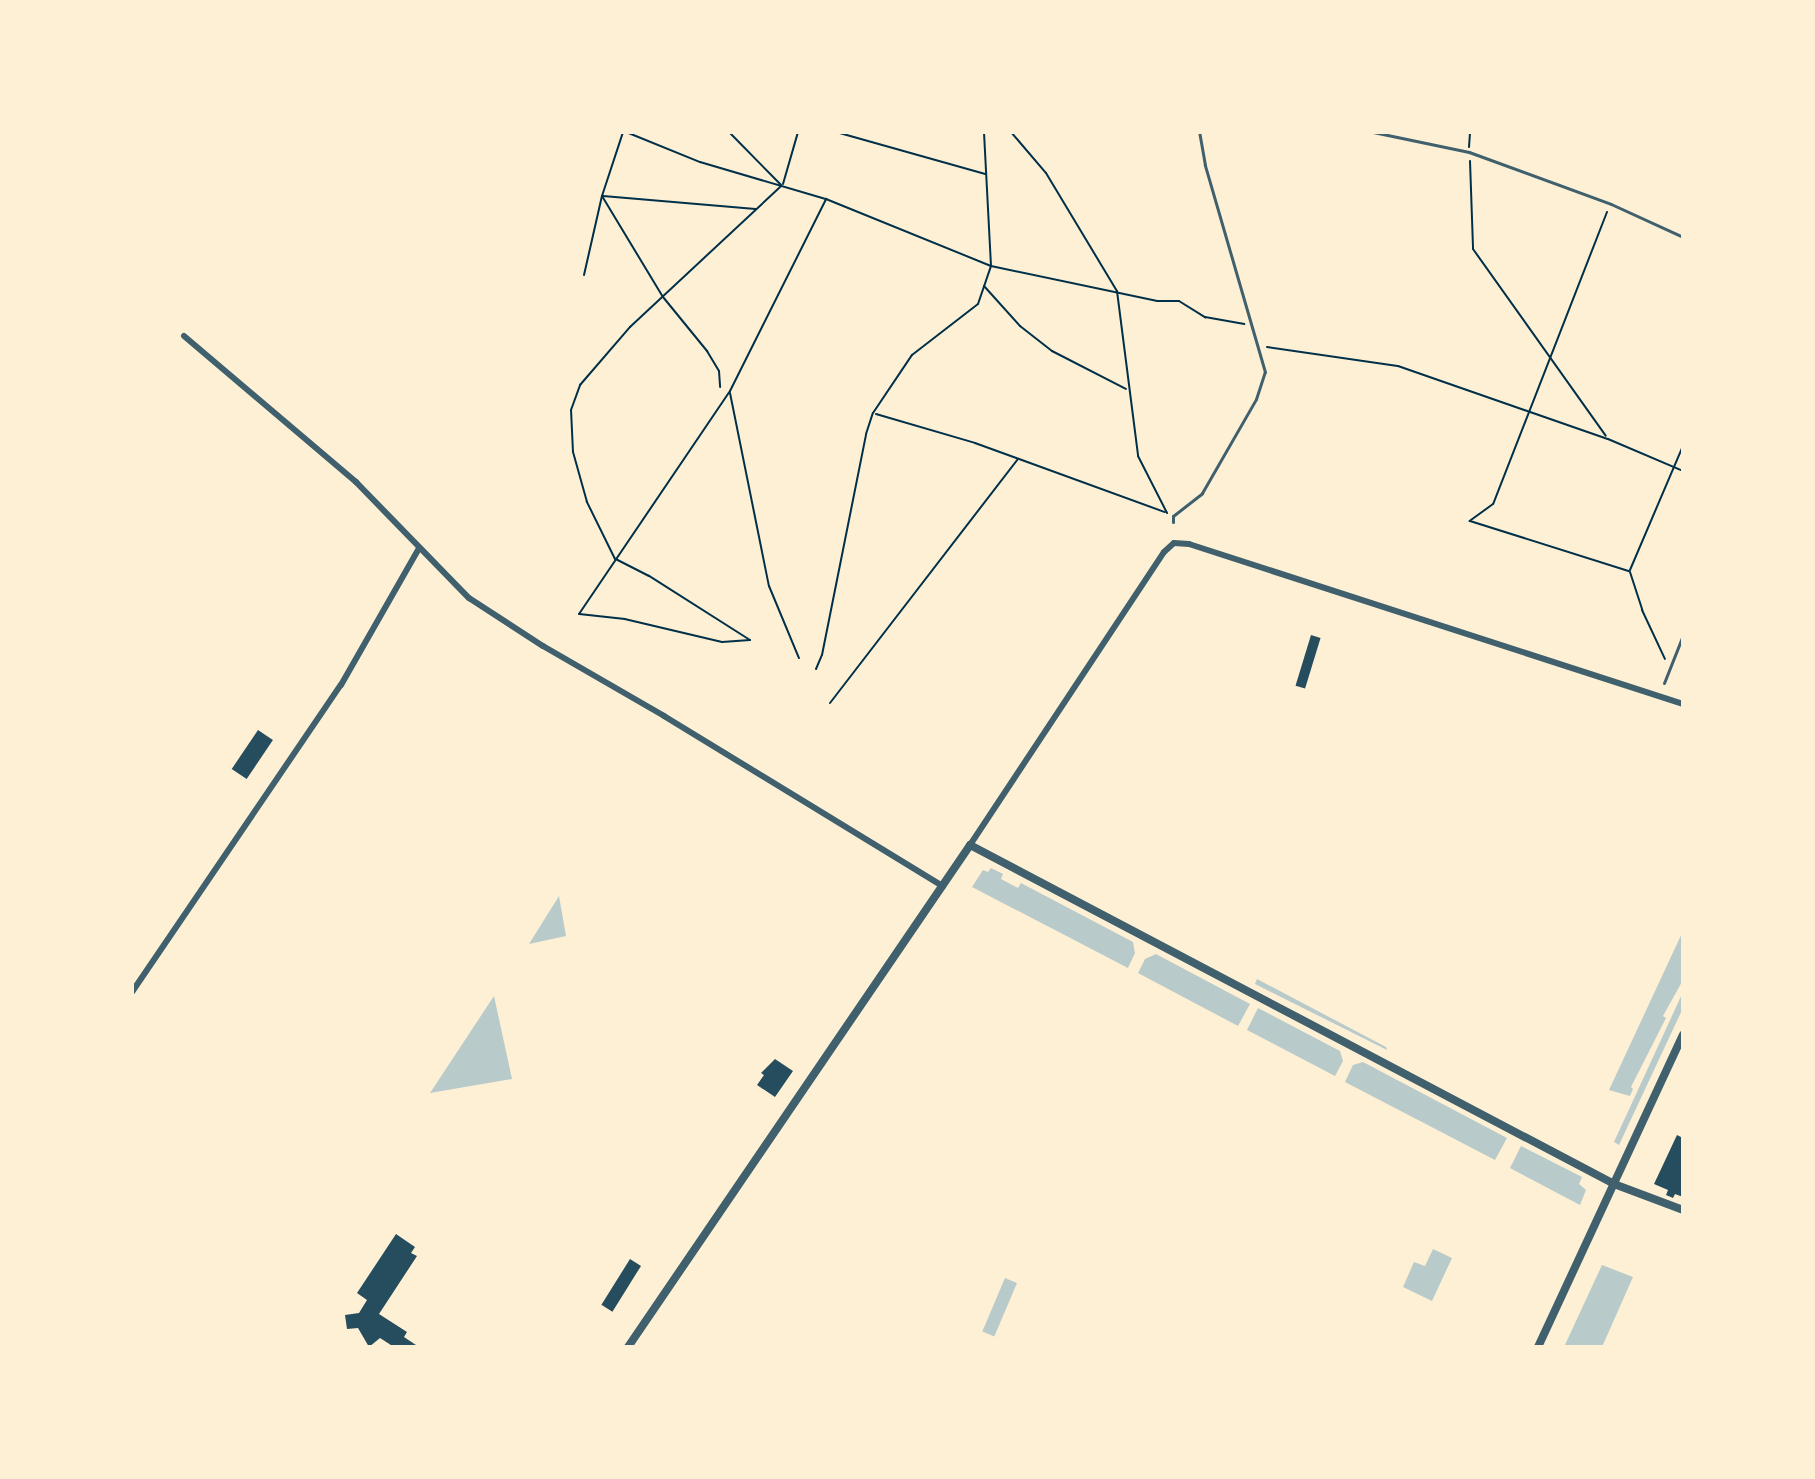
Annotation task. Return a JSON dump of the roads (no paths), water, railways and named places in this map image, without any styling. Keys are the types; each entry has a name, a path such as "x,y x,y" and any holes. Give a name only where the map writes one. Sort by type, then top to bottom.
{"street":[{"path":"184,336 356,482 456,587 502,621 943,886"},
{"path":"628,1347 943,886 1164,552 1174,543 1203,548 1683,704"},
{"path":"132,992 346,676 419,548"},
{"path":"970,845 1614,1184 1683,1210"},
{"path":"1538,1347 1683,1035"}],"lane":[{"path":"1173,522 1173,516 1202,493 1256,399 1265,372 1199,132"},
{"path":"1373,132 1469,152 1611,204 1683,237"},
{"path":"1664,683 1683,635"}]}
